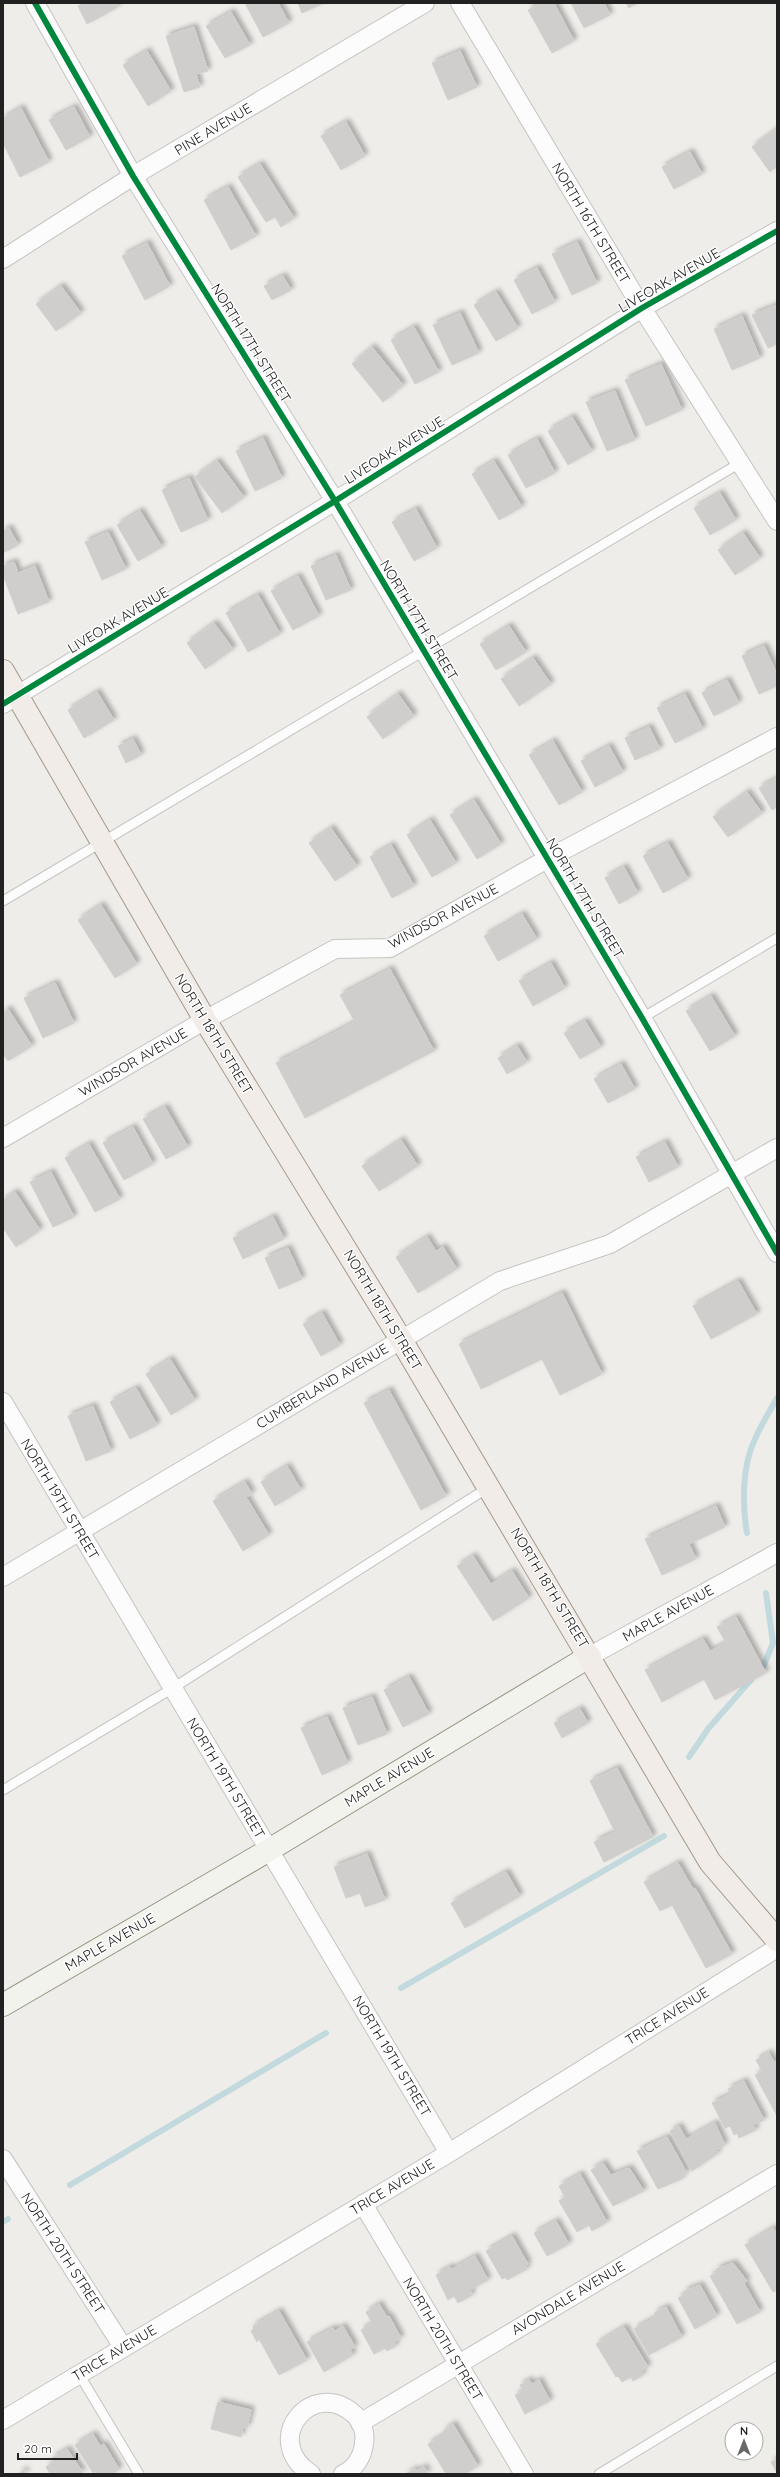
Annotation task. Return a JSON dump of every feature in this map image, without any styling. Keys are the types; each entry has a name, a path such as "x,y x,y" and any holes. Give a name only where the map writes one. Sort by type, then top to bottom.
{"main road":[{"name":"NORTH 18TH STREET","path":"3,671 10,699 103,843 205,1020 400,1338 590,1656 710,1862 777,1940"}],"street":[{"name":"NORTH 17TH STREET","path":"35,3 133,176 335,501 642,1018 777,1253"},
{"name":"PINE AVENUE","path":"3,259 133,176 425,3"},
{"name":"NORTH 16TH STREET","path":"460,3 642,308 777,521"},
{"name":"LIVEOAK AVENUE","path":"10,699 335,501 642,308 777,231"},
{"name":"WINDSOR AVENUE","path":"3,1138 205,1020 335,949 390,948 547,859 777,737"},
{"name":"CUMBERLAND AVENUE","path":"3,1577 400,1338 500,1281 610,1244 777,1148"},
{"name":"NORTH 19TH STREET","path":"3,1402 449,2153"},
{"name":"MAPLE AVENUE","path":"3,2004 269,1850 590,1656 777,1552"},
{"name":"TRICE AVENUE","path":"3,2420 449,2153 777,1948"},
{"name":"NORTH 20TH STREET","path":"3,2159 123,2347"},
{"name":"AVONDALE AVENUE","path":"360,2422 777,2174"},
{"name":"NORTH 20TH STREET","path":"363,2204 524,2474"},
{"path":"310,2474 294,2458 289,2446 289,2434 294,2422 302,2412 312,2405 324,2402 337,2403 348,2409 360,2422 365,2440 363,2452 357,2463 342,2474"}],"lane":[{"path":"3,901 103,843 740,463"},
{"path":"642,1018 777,938"},
{"path":"3,1790 173,1688 489,1487"},
{"path":"599,2474 777,2366"},
{"path":"79,2374 139,2474"}],"building":[{"path":"84,3 116,3 118,7 87,24 78,6"},
{"path":"245,3 278,3 289,23 263,37"},
{"path":"298,3 324,3 302,13"},
{"path":"542,3 554,3 574,41 552,53 528,10"},
{"path":"571,3 604,3 610,15 584,28"},
{"path":"626,3 637,3 629,8"},
{"path":"231,12 250,45 225,58 206,26"},
{"path":"194,27 208,71 196,74 200,87 184,92 166,36"},
{"path":"147,51 171,91 148,106 123,65"},
{"path":"460,51 477,87 448,100 432,63"},
{"path":"74,107 90,137 66,150 49,120"},
{"path":"21,108 49,162 20,177 3,143 3,118"},
{"path":"346,122 365,156 341,170 321,136"},
{"path":"777,129 777,166 770,172 752,147"},
{"path":"690,152 702,174 674,189 662,167"},
{"path":"260,164 294,218 281,227 275,217 266,222 238,177"},
{"path":"228,187 256,236 231,250 204,200"},
{"path":"577,242 597,283 572,295 552,254"},
{"path":"147,243 170,286 145,300 122,256"},
{"path":"537,268 555,302 532,314 514,280"},
{"path":"283,276 291,290 272,300 264,286"},
{"path":"61,286 81,313 56,331 36,304"},
{"path":"496,292 518,328 496,341 474,305"},
{"path":"777,305 777,344 768,348 752,315"},
{"path":"460,313 479,353 452,365 433,325"},
{"path":"742,316 760,358 732,370 714,329"},
{"path":"414,327 439,372 415,384 391,340"},
{"path":"372,347 403,385 383,402 352,364"},
{"path":"661,364 682,410 646,426 625,380"},
{"path":"615,391 635,440 607,451 586,402"},
{"path":"572,417 592,451 568,465 548,431"},
{"path":"263,438 282,478 255,491 236,451"},
{"path":"537,439 555,473 526,488 508,455"},
{"path":"217,461 244,497 222,513 195,477"},
{"path":"494,461 522,507 499,520 472,474"},
{"path":"189,478 208,520 181,532 162,490"},
{"path":"720,493 736,520 710,535 694,508"},
{"path":"416,509 437,548 414,561 392,522"},
{"path":"140,511 162,547 138,561 117,525"},
{"path":"9,528 18,545 3,553 3,531"},
{"path":"108,532 126,569 102,580 85,542"},
{"path":"743,533 760,558 735,575 718,550"},
{"path":"336,555 351,590 326,600 311,566"},
{"path":"14,562 18,573 35,566 49,602 18,614 3,575 3,566"},
{"path":"298,576 319,616 293,630 271,591"},
{"path":"258,595 280,634 248,652 226,613"},
{"path":"214,623 233,649 205,669 187,643"},
{"path":"509,626 526,652 496,670 480,644"},
{"path":"764,646 777,674 777,686 759,694 742,656"},
{"path":"533,658 551,684 519,706 501,679"},
{"path":"727,680 739,703 714,716 702,693"},
{"path":"97,692 114,720 84,738 68,710"},
{"path":"398,694 414,716 383,739 367,717"},
{"path":"685,694 703,729 675,743 657,708"},
{"path":"649,727 660,749 635,760 625,738"},
{"path":"133,739 141,755 126,763 118,746"},
{"path":"553,741 582,792 559,805 529,755"},
{"path":"609,746 623,772 595,787 581,761"},
{"path":"777,778 777,807 772,810 759,788"},
{"path":"747,792 762,813 728,837 713,817"},
{"path":"474,800 501,844 477,859 450,815"},
{"path":"430,820 456,863 432,877 407,835"},
{"path":"331,828 357,866 335,881 309,843"},
{"path":"668,843 688,879 663,893 643,856"},
{"path":"391,845 414,886 392,898 370,857"},
{"path":"624,867 638,893 619,904 605,878"},
{"path":"101,905 137,964 115,978 78,920"},
{"path":"522,914 537,939 498,961 484,936"},
{"path":"551,963 565,988 533,1006 519,981"},
{"path":"390,969 434,1051 305,1118 276,1063 355,1022 340,995"},
{"path":"55,983 74,1023 43,1038 24,998"},
{"path":"711,996 735,1036 710,1051 686,1011"},
{"path":"8,1009 32,1046 8,1061 3,1054 3,1013"},
{"path":"585,1021 601,1047 580,1059 564,1033"},
{"path":"517,1046 527,1062 507,1074 498,1058"},
{"path":"621,1064 635,1089 608,1103 594,1079"},
{"path":"165,1107 188,1147 166,1159 143,1119"},
{"path":"133,1127 153,1164 124,1180 103,1143"},
{"path":"401,1140 418,1166 379,1191 362,1166"},
{"path":"665,1142 678,1167 649,1182 636,1157"},
{"path":"89,1144 120,1199 95,1212 65,1158"},
{"path":"51,1172 74,1217 53,1227 30,1182"},
{"path":"15,1192 40,1230 16,1247 3,1228 3,1200"},
{"path":"273,1217 284,1239 243,1259 233,1238"},
{"path":"427,1237 436,1251 443,1247 457,1269 418,1293 396,1257"},
{"path":"288,1248 302,1279 279,1289 265,1258"},
{"path":"738,1281 757,1314 711,1339 693,1306"},
{"path":"562,1293 602,1374 560,1395 542,1359 481,1389 459,1344"},
{"path":"322,1313 340,1345 321,1356 303,1324"},
{"path":"170,1359 195,1400 171,1415 146,1374"},
{"path":"136,1388 157,1425 130,1439 110,1402"},
{"path":"389,1390 446,1496 421,1510 364,1403"},
{"path":"93,1406 111,1451 86,1461 68,1416"},
{"path":"287,1466 301,1490 275,1506 261,1482"},
{"path":"245,1482 252,1494 246,1497 269,1535 243,1551 213,1501"},
{"path":"716,1506 725,1527 689,1544 696,1559 662,1575 645,1539"},
{"path":"473,1556 491,1584 512,1571 529,1598 493,1621 457,1566"},
{"path":"736,1617 766,1673 715,1700 704,1679 662,1702 645,1670 703,1639 710,1651 726,1643 717,1627"},
{"path":"409,1677 429,1714 403,1727 384,1690"},
{"path":"372,1697 387,1734 358,1745 343,1708"},
{"path":"580,1709 588,1723 562,1738 554,1723"},
{"path":"327,1717 348,1763 322,1775 301,1728"},
{"path":"617,1768 653,1837 604,1862 594,1842 615,1832 590,1781"},
{"path":"367,1854 385,1900 365,1907 360,1893 346,1898 334,1867"},
{"path":"678,1863 693,1889 695,1888 732,1954 706,1968 672,1905 660,1911 644,1882"},
{"path":"506,1872 520,1896 465,1928 451,1903"},
{"path":"769,2053 774,2062 777,2060 777,2116 755,2075 762,2071 756,2060"},
{"path":"744,2081 764,2120 753,2125 756,2130 739,2138 737,2133 734,2135 730,2126 725,2128 712,2103 731,2094 728,2089"},
{"path":"715,2123 725,2145 716,2150 718,2153 692,2171 670,2131 679,2126 686,2139"},
{"path":"667,2137 687,2173 681,2176 682,2179 658,2189 637,2151"},
{"path":"603,2163 611,2175 629,2168 644,2191 613,2206 591,2170"},
{"path":"580,2174 607,2222 592,2231 589,2225 577,2232 559,2201 565,2197 559,2186"},
{"path":"556,2221 569,2244 547,2256 534,2233"},
{"path":"773,2228 777,2234 777,2290 773,2292 745,2245"},
{"path":"512,2236 528,2264 525,2266 527,2269 507,2280 506,2277 502,2279 486,2251"},
{"path":"475,2256 488,2280 470,2290 472,2295 458,2303 454,2296 448,2300 436,2275 450,2267 452,2269"},
{"path":"733,2263 747,2281 744,2283 760,2312 737,2324 710,2276 718,2272 716,2269"},
{"path":"700,2285 717,2316 695,2329 678,2298 686,2294 684,2291"},
{"path":"379,2304 387,2317 389,2316 401,2338 394,2342 396,2346 387,2351 385,2348 374,2354 361,2330 372,2323 366,2312"},
{"path":"666,2307 682,2337 649,2355 634,2329 656,2317 654,2313"},
{"path":"279,2311 307,2360 279,2375 259,2339 257,2342 251,2331 254,2329 253,2326"},
{"path":"343,2326 355,2347 350,2350 353,2355 324,2372 307,2342 333,2328 335,2331"},
{"path":"624,2327 648,2367 641,2371 643,2375 633,2381 631,2377 622,2382 618,2376 616,2377 596,2344"},
{"path":"529,2380 532,2384 539,2380 550,2401 525,2414 515,2395 523,2391 520,2385"},
{"path":"218,2402 251,2410 247,2428 243,2427 241,2437 211,2429"},
{"path":"453,2424 478,2466 465,2474 446,2474 428,2444 445,2434 443,2431"},
{"path":"93,2434 100,2446 104,2444 119,2469 113,2474 95,2474 97,2471 93,2473 75,2445"},
{"path":"67,2449 83,2473 50,2474 46,2467 54,2461 52,2458"},
{"path":"777,2459 777,2473 771,2462"},
{"path":"424,2467 428,2474 405,2474 415,2469 416,2472"},
{"path":"24,2470 26,2474 18,2474"}],"waterway":[{"path":"747,1533 744,1510 745,1473 757,1434 777,1398"},
{"path":"689,1757 708,1729 764,1665 773,1643 766,1593"},
{"path":"401,1988 664,1836"},
{"path":"70,2185 326,2033"},
{"path":"3,2222 8,2219"}],"cycle path":[{"path":"35,3 133,176 335,501 642,1018 777,1253"},
{"path":"3,704 335,501 642,308 777,231"}]}
